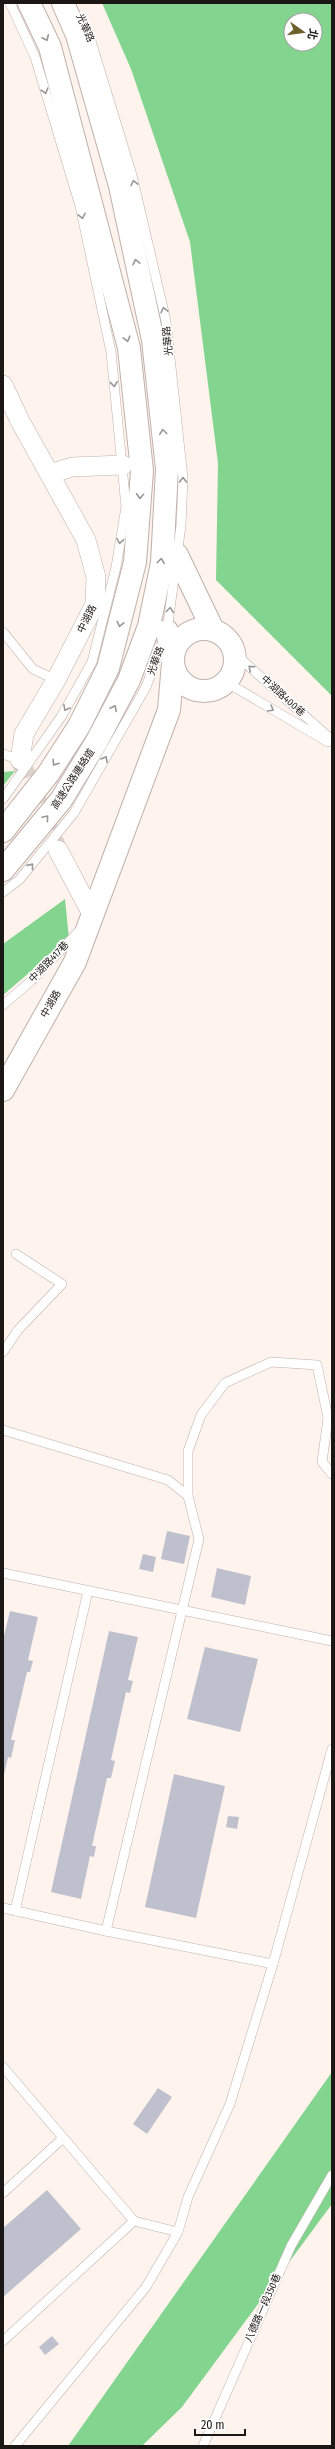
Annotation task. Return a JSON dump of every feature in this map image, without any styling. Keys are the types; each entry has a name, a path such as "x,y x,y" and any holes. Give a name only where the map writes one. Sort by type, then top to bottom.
{"street":[{"path":"3,831 48,774 79,726 135,562 142,471 129,348 50,48 29,3"},
{"name":"光華路","path":"71,9 120,186 152,340 168,469 162,563 138,683"},
{"name":"中湖路","path":"3,385 20,421 86,540 96,577 95,604 56,680 11,757"},
{"path":"50,474 72,466 123,465"},
{"path":"177,555 213,630"},
{"path":"169,710 218,686 232,673 235,663 234,653 230,643 222,635 213,630 193,631 184,636 175,648 173,663"},
{"path":"167,631 176,674 191,688 201,691 218,686"},
{"name":"中湖路","path":"3,1090 75,962 139,786 169,710 173,663"},
{"name":"高速公路連絡道","path":"3,870 61,800 97,742 138,683"},
{"path":"58,850 93,916"}],"lane":[{"path":"3,799 100,665 126,507 111,352 80,206 35,57 10,3"},
{"name":"光華路","path":"71,9 91,41 132,175 166,321 183,478 177,555 167,631 138,683"},
{"path":"3,632 33,669 56,680"},
{"name":"中湖路400巷","path":"234,653 332,740"},
{"path":"3,892 19,880 74,813 138,683"},
{"name":"中湖路400巷","path":"218,686 332,744"},
{"name":"中湖路417巷","path":"3,1005 31,981 93,916"},
{"path":"3,1352 18,1330 62,1284 16,1254"},
{"path":"106,1931 180,1611 199,1539 188,1496 188,1451 201,1415 225,1383 271,1362 317,1365 328,1418 322,1462 332,1474"},
{"path":"3,1430 168,1480 188,1496"},
{"path":"3,1573 180,1611 332,1641"},
{"path":"14,1911 88,1591"},
{"path":"15,2446 146,2287 178,2232 188,2197 230,2104 273,1964 332,1748"},
{"path":"3,1908 106,1931 273,1964"},
{"path":"3,2067 134,2221 178,2232"},
{"path":"3,2193 63,2138"},
{"name":"八德路一段350巷","path":"203,2446 291,2246 332,2175"},
{"path":"3,2341 134,2221"}],"green space":[{"path":"102,3 332,3 332,696 216,580 218,463 190,242 131,69"},
{"path":"15,771 3,786 3,772"},
{"path":"65,899 69,939 3,995 3,944"},
{"path":"332,2072 332,2204 182,2407 142,2446 68,2446"}],"building":[{"path":"167,1531 190,1536 184,1564 161,1559"},
{"path":"143,1554 156,1557 153,1572 139,1569"},
{"path":"217,1568 251,1576 245,1605 211,1597"},
{"path":"10,1611 38,1617 28,1660 33,1661 30,1672 27,1672 11,1740 15,1740 11,1758 8,1757 4,1775 3,1640"},
{"path":"109,1631 138,1637 128,1680 133,1681 130,1693 126,1692 111,1760 115,1761 111,1778 107,1778 92,1846 96,1846 94,1857 90,1856 81,1899 51,1892"},
{"path":"205,1647 258,1659 240,1732 187,1719"},
{"path":"174,1774 225,1786 196,1918 145,1907"},
{"path":"228,1816 239,1817 237,1829 226,1827"},
{"path":"158,2088 172,2097 147,2134 133,2124"},
{"path":"47,2190 81,2229 3,2297 3,2228"},
{"path":"52,2336 59,2344 45,2355 39,2347"}],"tunnel":[{"path":"20,760 58,850"}]}
